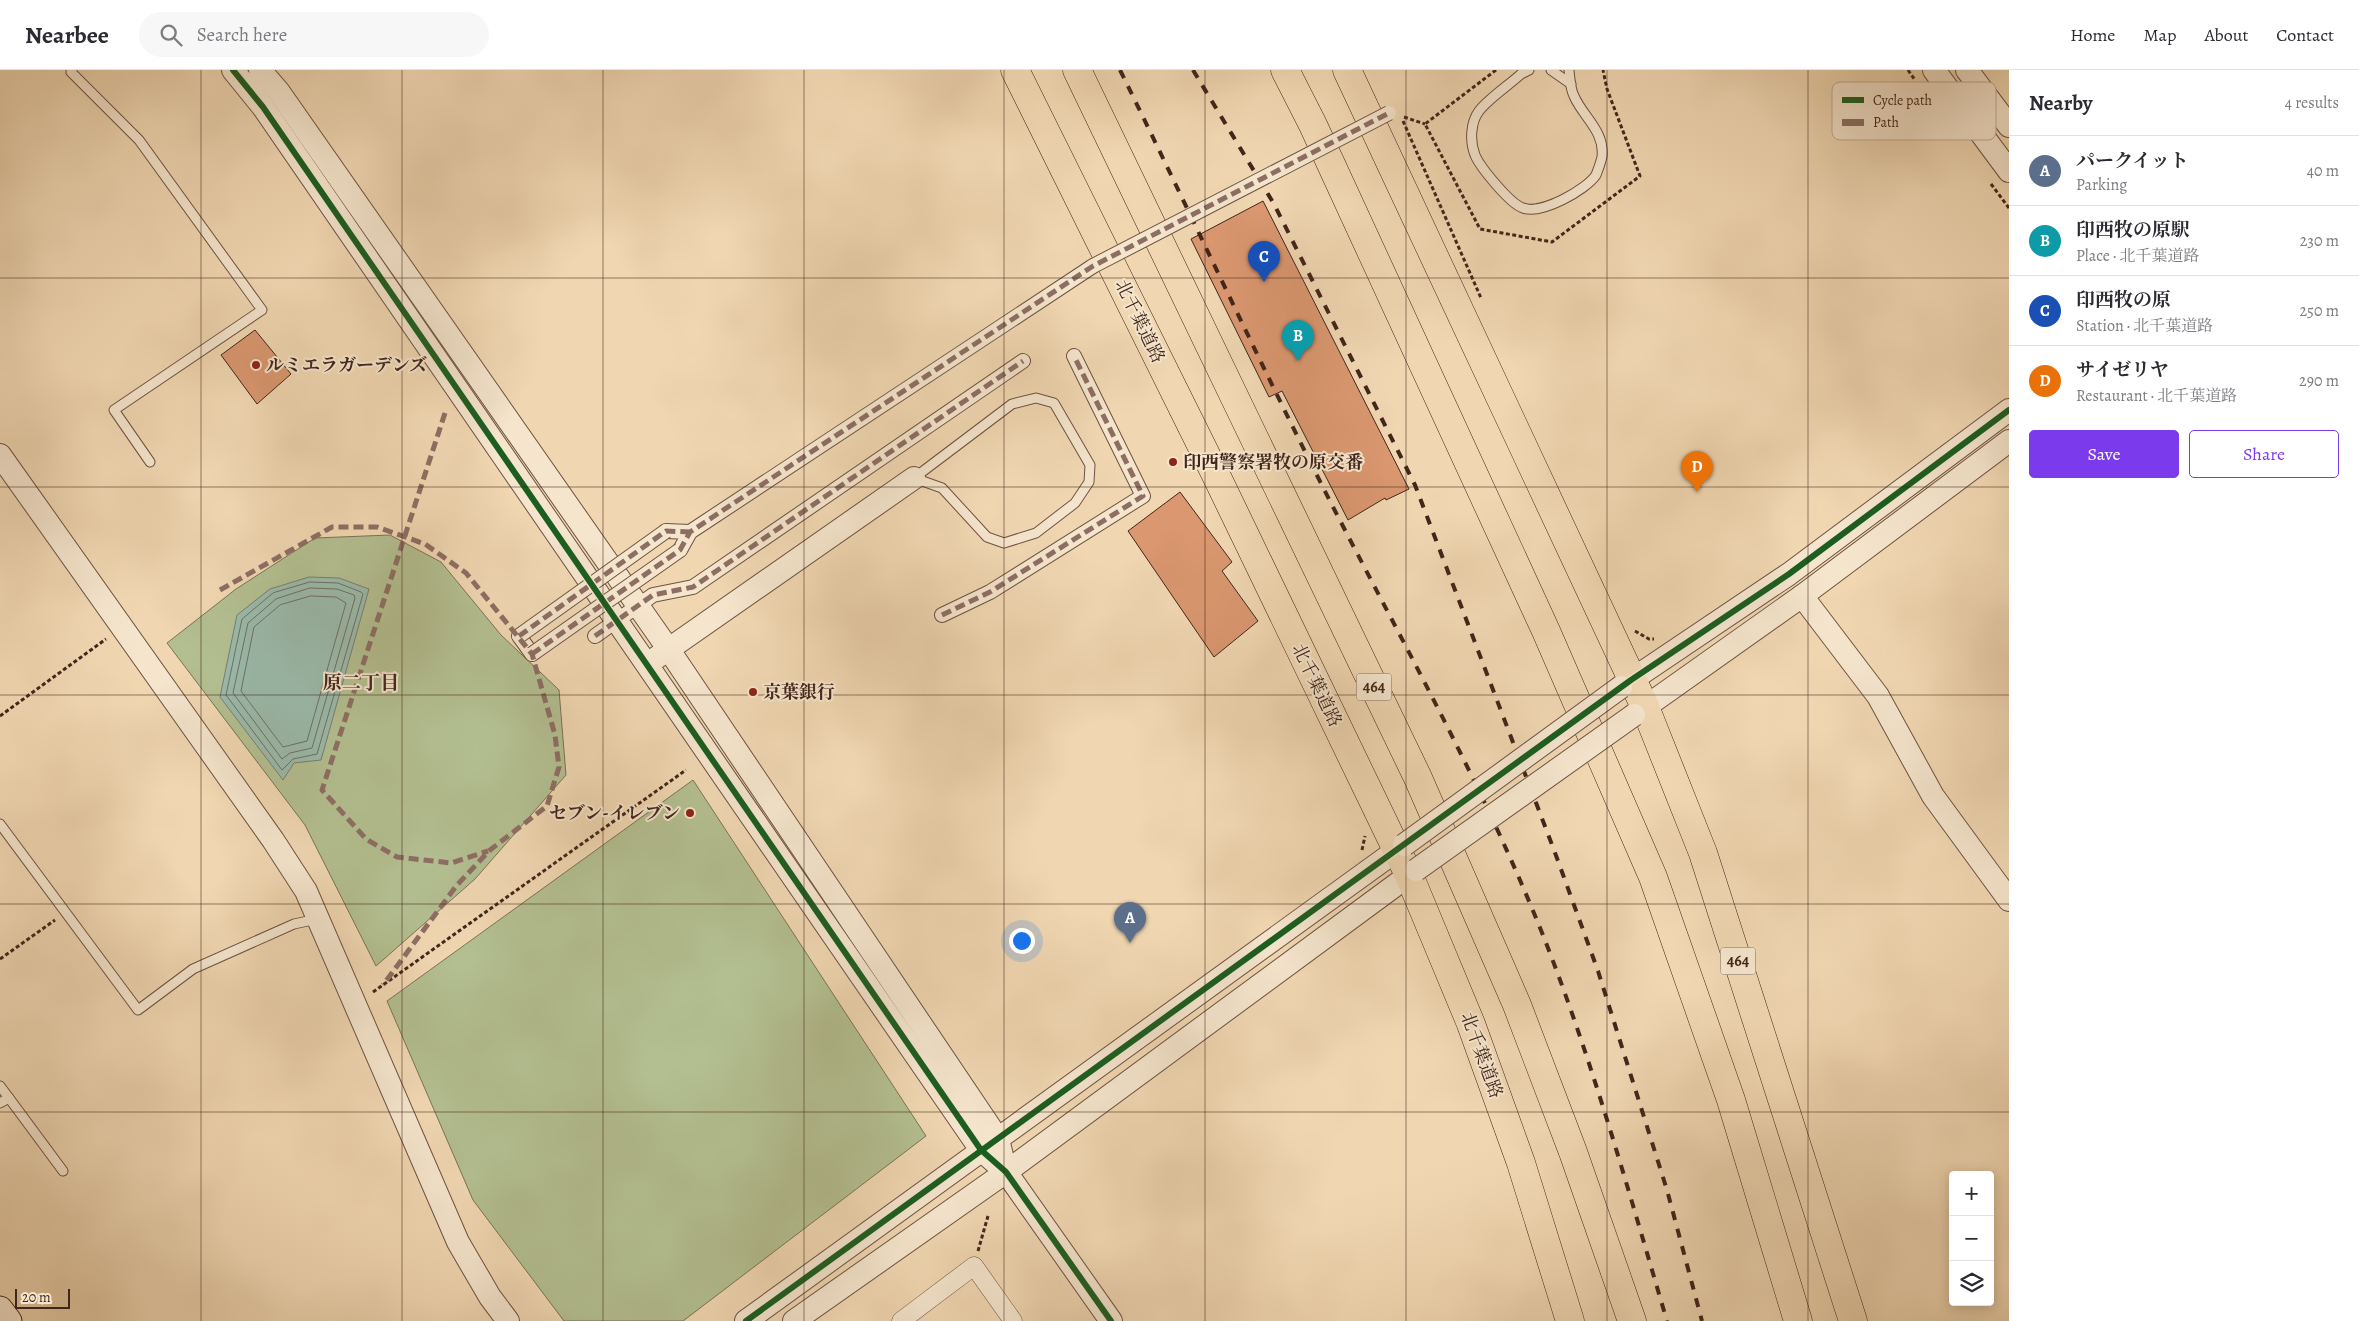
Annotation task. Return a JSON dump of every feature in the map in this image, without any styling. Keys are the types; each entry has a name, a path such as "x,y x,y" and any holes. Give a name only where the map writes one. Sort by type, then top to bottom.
{"highway":[{"name":"北千葉道路","path":"1015,70 1413,872 1515,1144 1570,1321"},
{"name":"464","path":"1077,70 1418,778 1517,1005 1573,1152 1632,1321"},
{"path":"1284,70 1313,125 1546,631 1653,876 1731,1100 1798,1321"},
{"name":"464","path":"1347,70 1703,853 1853,1321"}],"main road":[{"path":"0,1309 8,1321"}],"street":[{"path":"233,70 263,107 647,664 989,1145"},
{"path":"260,70 279,92 669,650 1006,1172 1111,1321"},
{"path":"1934,70 1943,82"},
{"path":"1968,70 1977,82"},
{"path":"1996,108 2009,126"},
{"path":"690,532 666,531 520,636 532,654 680,550 690,532 1093,266 1389,113"},
{"path":"1986,140 2009,171"},
{"path":"942,615 990,592 1143,496 1074,356"},
{"path":"595,636 653,595 692,587 1022,361"},
{"path":"746,1321 1401,848 1626,683 1789,574 2009,410"},
{"path":"794,1321 1006,1172 1413,872 1802,596 2009,441"},
{"path":"0,455 273,840 306,891 458,1242 490,1297 508,1321"},
{"path":"647,664 914,478"},
{"path":"1802,596 1878,696 1933,796 2009,900"},
{"path":"902,1321 974,1266 1013,1321"}],"lane":[{"path":"1529,70 1521,74 1478,112 1471,135 1476,156 1504,194 1523,208 1544,208 1557,203 1595,175 1602,157 1601,142 1594,126 1574,97 1570,84 1569,70"},
{"path":"1551,70 1570,84"},
{"path":"71,71 139,140 262,310 114,410 150,462"},
{"path":"1036,398 1054,402 1090,465 1090,482 1075,503 1036,533 1004,543 986,537 942,488 914,478 1012,404 1036,398"},
{"path":"0,824 138,1010 193,969 294,924 318,919"},
{"path":"0,1086 63,1171"},
{"path":"0,1104 9,1098"}],"path":[{"path":"1425,124 1496,70"},
{"path":"1485,307 1401,116 1425,124 1480,229 1552,242 1640,176 1607,89 1603,70"},
{"path":"1634,630 1649,639 1662,639"},
{"path":"0,716 111,636"},
{"path":"373,992 686,770"},
{"path":"0,959 66,913"},
{"path":"974,1266 988,1216"}],"green space":[{"path":"390,535 441,562 501,635 559,690 566,775 475,879 376,966 305,825 167,643 236,589 315,538"},
{"path":"693,780 926,1136 683,1321 564,1321 473,1200 387,1001"}],"water":[{"path":"309,577 339,578 369,589 321,760 294,763 283,780 220,697 237,615 270,589"}],"building":[{"path":"1263,201 1409,489 1386,500 1385,498 1348,520 1282,391 1269,397 1191,239"},
{"name":"ルミエラガーデンズ","path":"255,330 291,374 257,404 221,355"},
{"path":"1180,492 1232,562 1222,571 1258,621 1214,657 1128,531"}],"railway":[{"path":"1120,70 1304,449 1473,778 1525,891 1581,1040 1667,1321"},
{"path":"1193,70 1274,204 1415,485 1598,971 1667,1190 1702,1321"}],"marked path":[{"path":"532,654 680,550 690,532 1093,266 1389,113"},
{"path":"942,615 990,592 1143,496 1074,356"},
{"path":"595,636 653,595 693,587 1023,361"},
{"path":"445,413 322,790 366,839 397,857 451,863 488,851"},
{"path":"220,590 332,527 377,527 425,544 466,573 532,654 555,735 559,767 547,806 490,850 457,885 383,985"},
{"path":"519,636 666,531 690,532"}],"cycle path":[{"path":"233,70 263,107 981,1150 1006,1172 1111,1321"},
{"path":"746,1321 1631,680 1789,574 2009,410"}],"place":[{"name":"印西牧の原","path":"1264,282"},
{"name":"印西牧の原駅","path":"1298,361"},
{"name":"ルミエラガーデンズ","path":"256,365"},
{"name":"印西警察署牧の原交番","path":"1173,462"},
{"name":"サイゼリヤ","path":"1697,492"},
{"name":"京葉銀行","path":"753,692"},
{"name":"セブン-イレブン","path":"690,813"},
{"name":"パークイット","path":"1130,943"}],"district":[{"name":"原二丁目","path":"361,683"}]}
